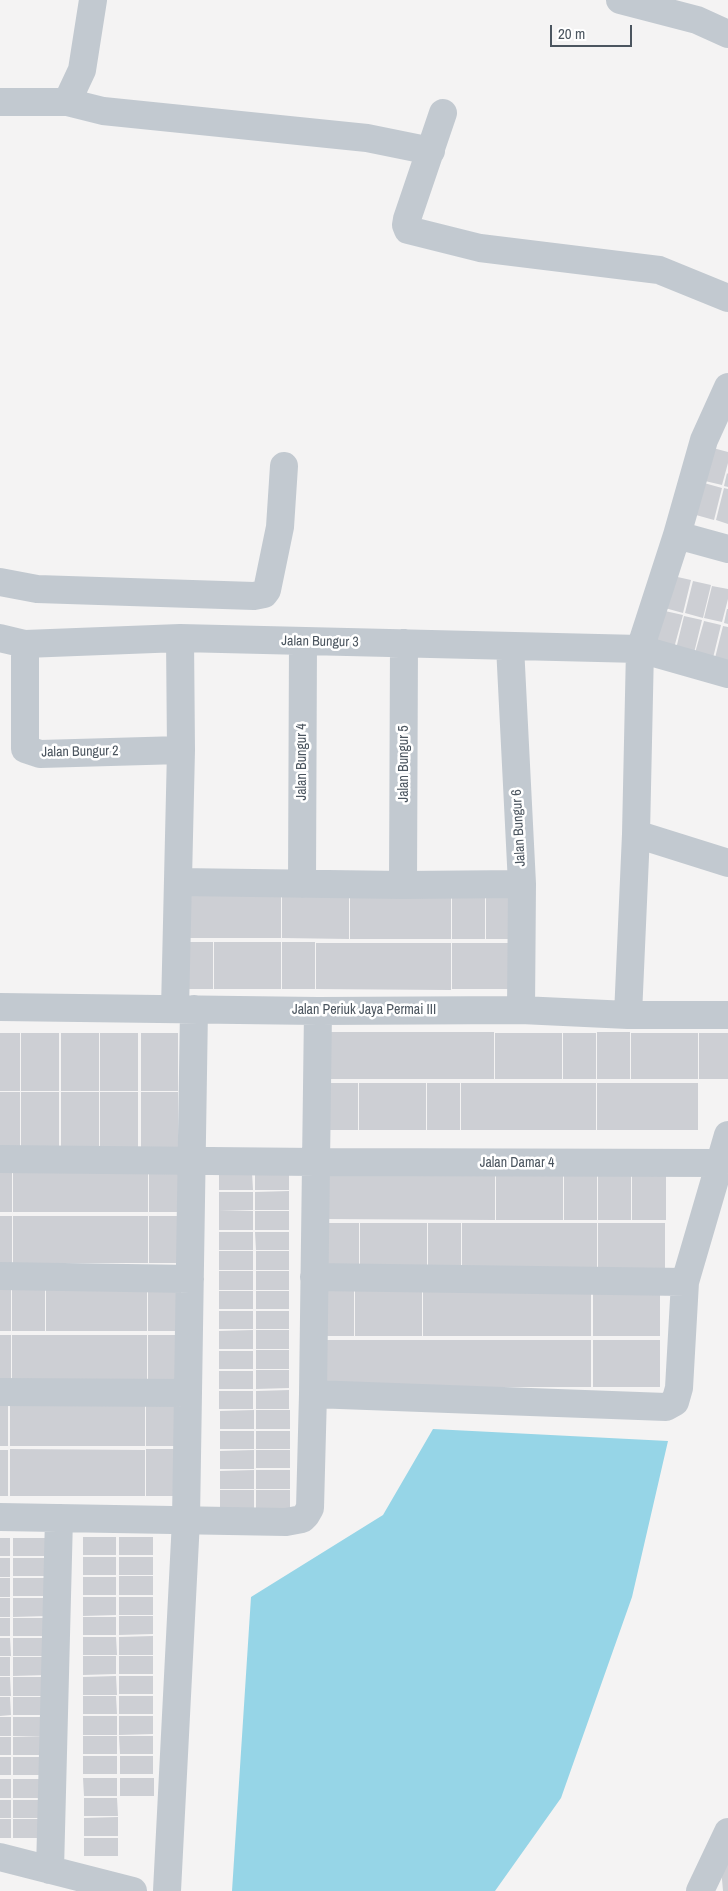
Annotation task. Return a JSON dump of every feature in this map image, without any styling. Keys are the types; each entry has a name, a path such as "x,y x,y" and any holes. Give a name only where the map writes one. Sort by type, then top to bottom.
{"street":[{"path":"67,102 82,70 93,0"},
{"path":"620,0 697,20 728,34"},
{"path":"0,102 67,102 103,111 367,138 431,151"},
{"path":"443,114 407,219 406,225 408,230 480,248 659,270 728,298"},
{"path":"628,1015 636,834 640,649 677,535 704,440 719,430 728,387"},
{"path":"0,582 37,589 254,596 264,594 267,590 280,527 284,466"},
{"path":"677,535 728,549"},
{"path":"167,1891 186,1520 192,1161 178,882 181,750 180,638"},
{"name":"Jalan Bungur 3","path":"12,641 180,638 640,649 728,674"},
{"name":"Jalan Bungur 2","path":"12,641 25,749 40,754 181,750"},
{"name":"Jalan Bungur 4","path":"302,884 303,641"},
{"name":"Jalan Bungur 5","path":"403,885 404,644"},
{"name":"Jalan Bungur 6","path":"510,646 522,884 522,1010"},
{"path":"636,834 728,863"},
{"path":"178,882 403,885 522,884"},
{"name":"Jalan Periuk Jaya Permai III","path":"0,1007 318,1011 522,1010 628,1015 728,1015"},
{"path":"0,1517 286,1522 302,1519 306,1515 310,1508 313,1394 318,1011"},
{"path":"313,1394 666,1407 675,1402 679,1388 685,1282 728,1135"},
{"name":"Jalan Damar 4","path":"0,1159 719,1163"},
{"path":"0,1276 190,1279"},
{"path":"314,1277 685,1282"},
{"path":"0,1392 188,1394"},
{"path":"50,1870 59,1518"},
{"path":"700,1891 726,1838"},
{"path":"0,1857 133,1891"}],"water":[{"path":"433,1429 668,1441 632,1597 561,1798 495,1891 232,1891 251,1597 383,1515"}],"building":[{"path":"713,448 728,452 728,463 722,485 705,481"},
{"path":"728,474 728,487 724,486"},
{"path":"704,483 722,488 714,520 696,515"},
{"path":"724,488 728,489 728,524 716,520"},
{"path":"673,576 691,580 683,613 665,608"},
{"path":"693,581 711,585 703,618 685,613"},
{"path":"712,586 728,589 728,599 722,622 704,618"},
{"path":"728,609 728,624 724,623"},
{"path":"665,611 683,615 674,648 656,643"},
{"path":"684,616 702,620 694,653 676,649"},
{"path":"704,621 721,625 713,658 695,653"},
{"path":"723,626 728,627 728,661 715,658"},
{"path":"180,892 281,892 281,938 180,938"},
{"path":"282,892 349,892 349,939 282,938"},
{"path":"350,892 451,892 451,939 350,939"},
{"path":"452,892 485,892 485,939 452,939"},
{"path":"486,892 519,892 519,939 486,939"},
{"path":"180,942 213,942 213,989 180,989"},
{"path":"214,942 281,942 281,989 214,989"},
{"path":"282,942 315,942 315,989 282,989"},
{"path":"316,943 451,943 451,990 316,989"},
{"path":"452,943 519,943 519,989 452,989"},
{"path":"325,1032 494,1032 494,1079 325,1079"},
{"path":"597,1032 630,1032 630,1079 597,1079"},
{"path":"0,1033 20,1033 20,1091 0,1091"},
{"path":"21,1033 59,1033 59,1091 21,1091"},
{"path":"61,1033 99,1033 99,1091 61,1091"},
{"path":"100,1033 138,1033 138,1091 100,1091"},
{"path":"141,1033 178,1033 178,1091 141,1091"},
{"path":"495,1033 562,1033 562,1079 495,1079"},
{"path":"563,1033 596,1033 596,1079 563,1079"},
{"path":"631,1033 698,1033 698,1079 631,1079"},
{"path":"699,1033 728,1033 728,1079 699,1079"},
{"path":"325,1083 358,1083 358,1130 325,1130"},
{"path":"359,1083 426,1083 426,1130 359,1130"},
{"path":"427,1083 460,1083 460,1130 427,1130"},
{"path":"461,1083 596,1083 596,1130 461,1130"},
{"path":"597,1083 698,1083 698,1130 597,1130"},
{"path":"0,1092 20,1092 20,1150 0,1150"},
{"path":"21,1092 59,1092 59,1150 21,1150"},
{"path":"61,1092 99,1092 99,1150 61,1150"},
{"path":"100,1092 138,1092 138,1150 100,1150"},
{"path":"141,1092 178,1092 178,1150 141,1150"},
{"path":"0,1166 12,1166 12,1212 0,1212"},
{"path":"13,1166 148,1166 148,1212 13,1212"},
{"path":"149,1166 182,1166 182,1212 149,1212"},
{"path":"289,1171 289,1190 255,1190 255,1172"},
{"path":"219,1172 252,1172 253,1190 219,1190"},
{"path":"326,1173 495,1173 495,1220 326,1219"},
{"path":"496,1173 563,1173 563,1220 496,1220"},
{"path":"564,1173 597,1173 597,1220 564,1220"},
{"path":"598,1173 631,1173 631,1220 598,1220"},
{"path":"632,1173 666,1173 666,1220 632,1220"},
{"path":"289,1191 289,1210 255,1210 255,1192"},
{"path":"219,1192 253,1192 253,1210 219,1211"},
{"path":"219,1211 253,1211 253,1230 219,1230"},
{"path":"255,1211 289,1211 289,1230 255,1230"},
{"path":"0,1216 12,1216 12,1263 0,1263"},
{"path":"13,1216 148,1216 148,1263 13,1263"},
{"path":"149,1216 182,1216 182,1263 149,1263"},
{"path":"326,1223 359,1223 359,1270 326,1270"},
{"path":"360,1223 427,1223 427,1270 360,1270"},
{"path":"428,1223 461,1223 461,1270 428,1270"},
{"path":"462,1223 597,1223 597,1270 462,1270"},
{"path":"598,1223 665,1223 665,1270 598,1270"},
{"path":"219,1232 253,1232 253,1250 219,1250"},
{"path":"255,1232 289,1232 289,1250 256,1250"},
{"path":"219,1251 253,1251 253,1270 219,1270"},
{"path":"256,1251 289,1251 289,1270 256,1270"},
{"path":"219,1271 253,1271 253,1290 219,1290"},
{"path":"256,1271 289,1271 289,1290 256,1290"},
{"path":"0,1284 11,1284 11,1331 0,1331"},
{"path":"12,1284 45,1284 45,1331 12,1331"},
{"path":"46,1284 147,1284 147,1331 46,1331"},
{"path":"148,1284 181,1284 181,1331 148,1331"},
{"path":"321,1289 354,1289 354,1336 321,1336"},
{"path":"355,1289 422,1289 422,1336 355,1336"},
{"path":"423,1289 456,1289 456,1336 423,1336"},
{"path":"456,1289 591,1289 591,1336 456,1336"},
{"path":"593,1289 660,1289 660,1336 593,1336"},
{"path":"219,1291 253,1291 253,1309 219,1309"},
{"path":"256,1291 289,1291 289,1309 256,1309"},
{"path":"219,1311 253,1311 253,1329 219,1329"},
{"path":"256,1311 289,1311 289,1329 256,1329"},
{"path":"253,1330 253,1349 219,1349 219,1331"},
{"path":"256,1330 289,1330 289,1349 256,1349"},
{"path":"0,1335 11,1335 11,1382 0,1382"},
{"path":"12,1335 147,1335 147,1382 12,1382"},
{"path":"148,1335 181,1335 181,1382 148,1382"},
{"path":"321,1340 456,1340 456,1387 321,1387"},
{"path":"456,1340 591,1340 591,1387 456,1387"},
{"path":"593,1340 660,1340 660,1387 593,1387"},
{"path":"256,1350 289,1350 289,1369 256,1369"},
{"path":"219,1351 253,1351 253,1369 219,1369"},
{"path":"256,1370 289,1370 289,1388 256,1389"},
{"path":"219,1371 253,1371 253,1389 219,1389"},
{"path":"289,1390 289,1409 256,1409 256,1391"},
{"path":"219,1391 253,1391 253,1409 219,1409"},
{"path":"0,1399 8,1399 8,1446 0,1446"},
{"path":"10,1399 145,1399 145,1446 10,1446"},
{"path":"146,1399 179,1399 179,1446 146,1446"},
{"path":"254,1410 254,1429 220,1429 220,1411"},
{"path":"256,1410 290,1410 290,1429 256,1429"},
{"path":"220,1431 254,1431 254,1449 220,1449"},
{"path":"256,1431 290,1431 290,1449 256,1449"},
{"path":"10,1449 145,1450 145,1496 10,1496"},
{"path":"146,1449 179,1449 179,1496 146,1496"},
{"path":"0,1450 8,1450 8,1496 0,1496"},
{"path":"254,1450 254,1469 220,1469 220,1451"},
{"path":"256,1450 290,1450 290,1468 256,1468"},
{"path":"254,1470 254,1489 220,1489 220,1471"},
{"path":"256,1470 290,1470 290,1489 256,1489"},
{"path":"220,1490 254,1490 254,1509 220,1509"},
{"path":"256,1490 290,1490 290,1508 256,1508"},
{"path":"83,1537 116,1537 116,1555 83,1555"},
{"path":"119,1537 153,1537 153,1555 119,1555"},
{"path":"0,1538 10,1538 10,1556 0,1556"},
{"path":"13,1538 46,1538 46,1556 13,1556"},
{"path":"83,1557 116,1557 116,1575 83,1575"},
{"path":"119,1557 153,1557 153,1575 119,1575"},
{"path":"0,1558 10,1558 10,1577 0,1577"},
{"path":"13,1558 46,1558 46,1576 13,1576"},
{"path":"119,1576 153,1576 153,1595 119,1595"},
{"path":"83,1577 116,1577 116,1595 83,1595"},
{"path":"0,1578 10,1578 10,1597 0,1597"},
{"path":"13,1578 46,1578 46,1596 13,1596"},
{"path":"83,1597 116,1597 116,1615 83,1616"},
{"path":"119,1597 153,1597 153,1615 119,1615"},
{"path":"0,1598 10,1598 10,1617 0,1617"},
{"path":"13,1598 46,1598 47,1616 13,1617"},
{"path":"119,1616 153,1616 153,1634 119,1635"},
{"path":"83,1617 116,1617 116,1635 83,1635"},
{"path":"0,1618 10,1618 10,1636 0,1636"},
{"path":"13,1618 47,1618 47,1636 13,1636"},
{"path":"153,1636 153,1655 119,1655 119,1637"},
{"path":"83,1637 116,1637 117,1655 83,1655"},
{"path":"0,1638 10,1638 11,1656 0,1656"},
{"path":"13,1638 47,1638 47,1656 13,1656"},
{"path":"83,1656 116,1656 116,1674 83,1675"},
{"path":"119,1656 153,1656 153,1674 119,1674"},
{"path":"0,1657 10,1657 10,1676 0,1676"},
{"path":"13,1657 47,1657 47,1675 13,1676"},
{"path":"116,1676 117,1695 83,1695 83,1677"},
{"path":"119,1676 153,1676 153,1694 119,1694"},
{"path":"0,1677 10,1677 11,1696 0,1696"},
{"path":"13,1677 47,1677 47,1696 13,1696"},
{"path":"83,1696 116,1696 117,1714 83,1714"},
{"path":"119,1696 153,1696 153,1714 119,1714"},
{"path":"0,1697 10,1697 11,1715 0,1716"},
{"path":"13,1697 47,1697 47,1715 13,1715"},
{"path":"83,1716 117,1716 117,1735 83,1735"},
{"path":"119,1716 153,1716 153,1734 119,1735"},
{"path":"0,1717 11,1717 11,1736 0,1736"},
{"path":"13,1717 47,1717 47,1736 13,1736"},
{"path":"47,1736 47,1755 13,1755 13,1737"},
{"path":"83,1736 117,1736 117,1754 83,1754"},
{"path":"119,1736 153,1736 153,1754 120,1754"},
{"path":"0,1737 11,1737 11,1755 0,1755"},
{"path":"83,1756 117,1756 117,1774 83,1774"},
{"path":"120,1756 153,1756 153,1774 120,1774"},
{"path":"0,1757 11,1757 11,1775 0,1775"},
{"path":"13,1757 47,1757 47,1775 13,1775"},
{"path":"83,1778 117,1778 117,1796 84,1796"},
{"path":"120,1778 154,1778 154,1796 120,1796"},
{"path":"0,1779 11,1779 11,1798 0,1798"},
{"path":"13,1779 47,1779 47,1798 13,1798"},
{"path":"84,1798 117,1798 118,1816 84,1816"},
{"path":"0,1800 11,1800 11,1818 0,1818"},
{"path":"13,1800 47,1800 47,1818 13,1818"},
{"path":"118,1817 118,1836 84,1836 84,1818"},
{"path":"0,1819 11,1819 11,1838 0,1838"},
{"path":"13,1819 47,1819 47,1838 13,1838"},
{"path":"84,1838 118,1838 118,1856 84,1856"},
{"path":"728,1855 728,1891 723,1891 720,1856"}]}
